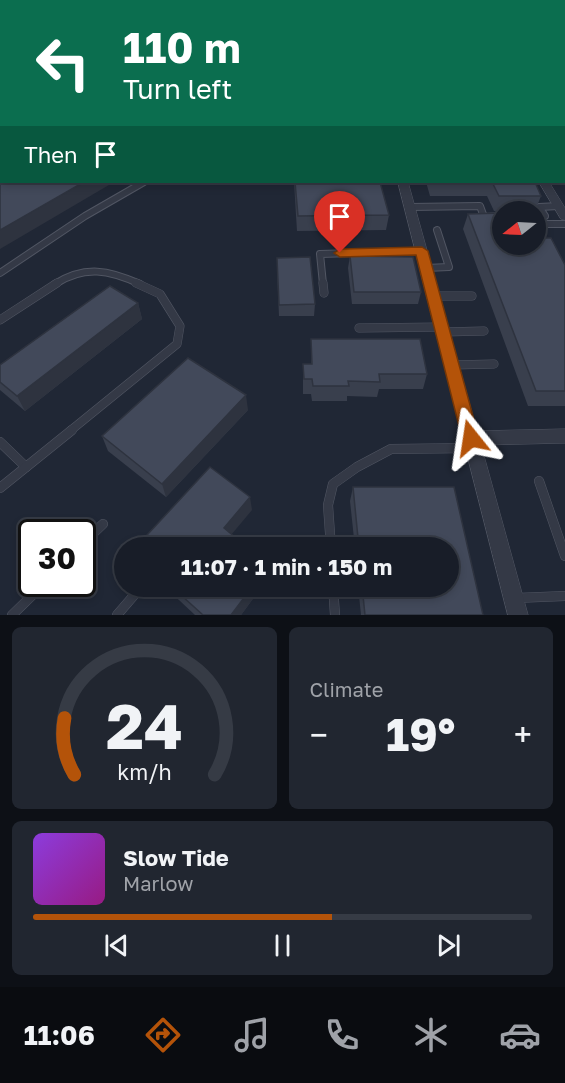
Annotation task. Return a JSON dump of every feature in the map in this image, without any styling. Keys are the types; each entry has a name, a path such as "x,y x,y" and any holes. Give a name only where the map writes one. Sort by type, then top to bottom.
{"street":[{"path":"403,183 518,615"},
{"path":"545,183 565,217"},
{"path":"472,443 565,436"}],"lane":[{"path":"0,273 85,216 142,183"},
{"path":"410,207 480,206 484,217 492,217"},
{"path":"546,207 559,206"},
{"path":"479,224 492,224"},
{"path":"546,224 565,224"},
{"path":"426,268 448,267 437,230"},
{"path":"324,293 320,254 422,251"},
{"path":"0,320 62,280 81,273 113,272 160,294 180,326 177,344 0,488"},
{"path":"433,296 472,296"},
{"path":"359,328 484,331"},
{"path":"452,365 494,364"},
{"path":"0,442 26,467"},
{"path":"330,537 328,506 333,484 357,467 391,449 472,443"},
{"path":"539,480 565,556"},
{"path":"96,531 103,524"},
{"path":"514,598 565,596"},
{"path":"12,615 31,597"},
{"path":"117,615 133,597"},
{"path":"334,597 335,615"}],"building":[{"path":"0,183 82,183 0,230"},
{"path":"295,183 380,183 389,215 298,216"},
{"path":"492,183 535,183 541,196 499,196"},
{"path":"492,213 492,255 546,255 546,238 551,238 565,265 565,391 536,391 468,214"},
{"path":"350,256 413,257 421,292 354,292"},
{"path":"310,257 315,304 279,305 277,258"},
{"path":"110,286 138,303 17,396 0,382 0,365"},
{"path":"311,339 420,339 427,374 379,374 380,382 348,381 349,386 313,386 312,379 304,379 303,364 312,364"},
{"path":"188,358 246,395 162,484 102,436"},
{"path":"210,467 250,497 224,528 235,537 145,537"},
{"path":"353,487 454,487 483,615 365,615 363,597 459,597 459,537 358,537"},
{"path":"183,597 245,597 231,615 203,615"}],"route":[{"path":"340,253 422,251 471,438"}]}
